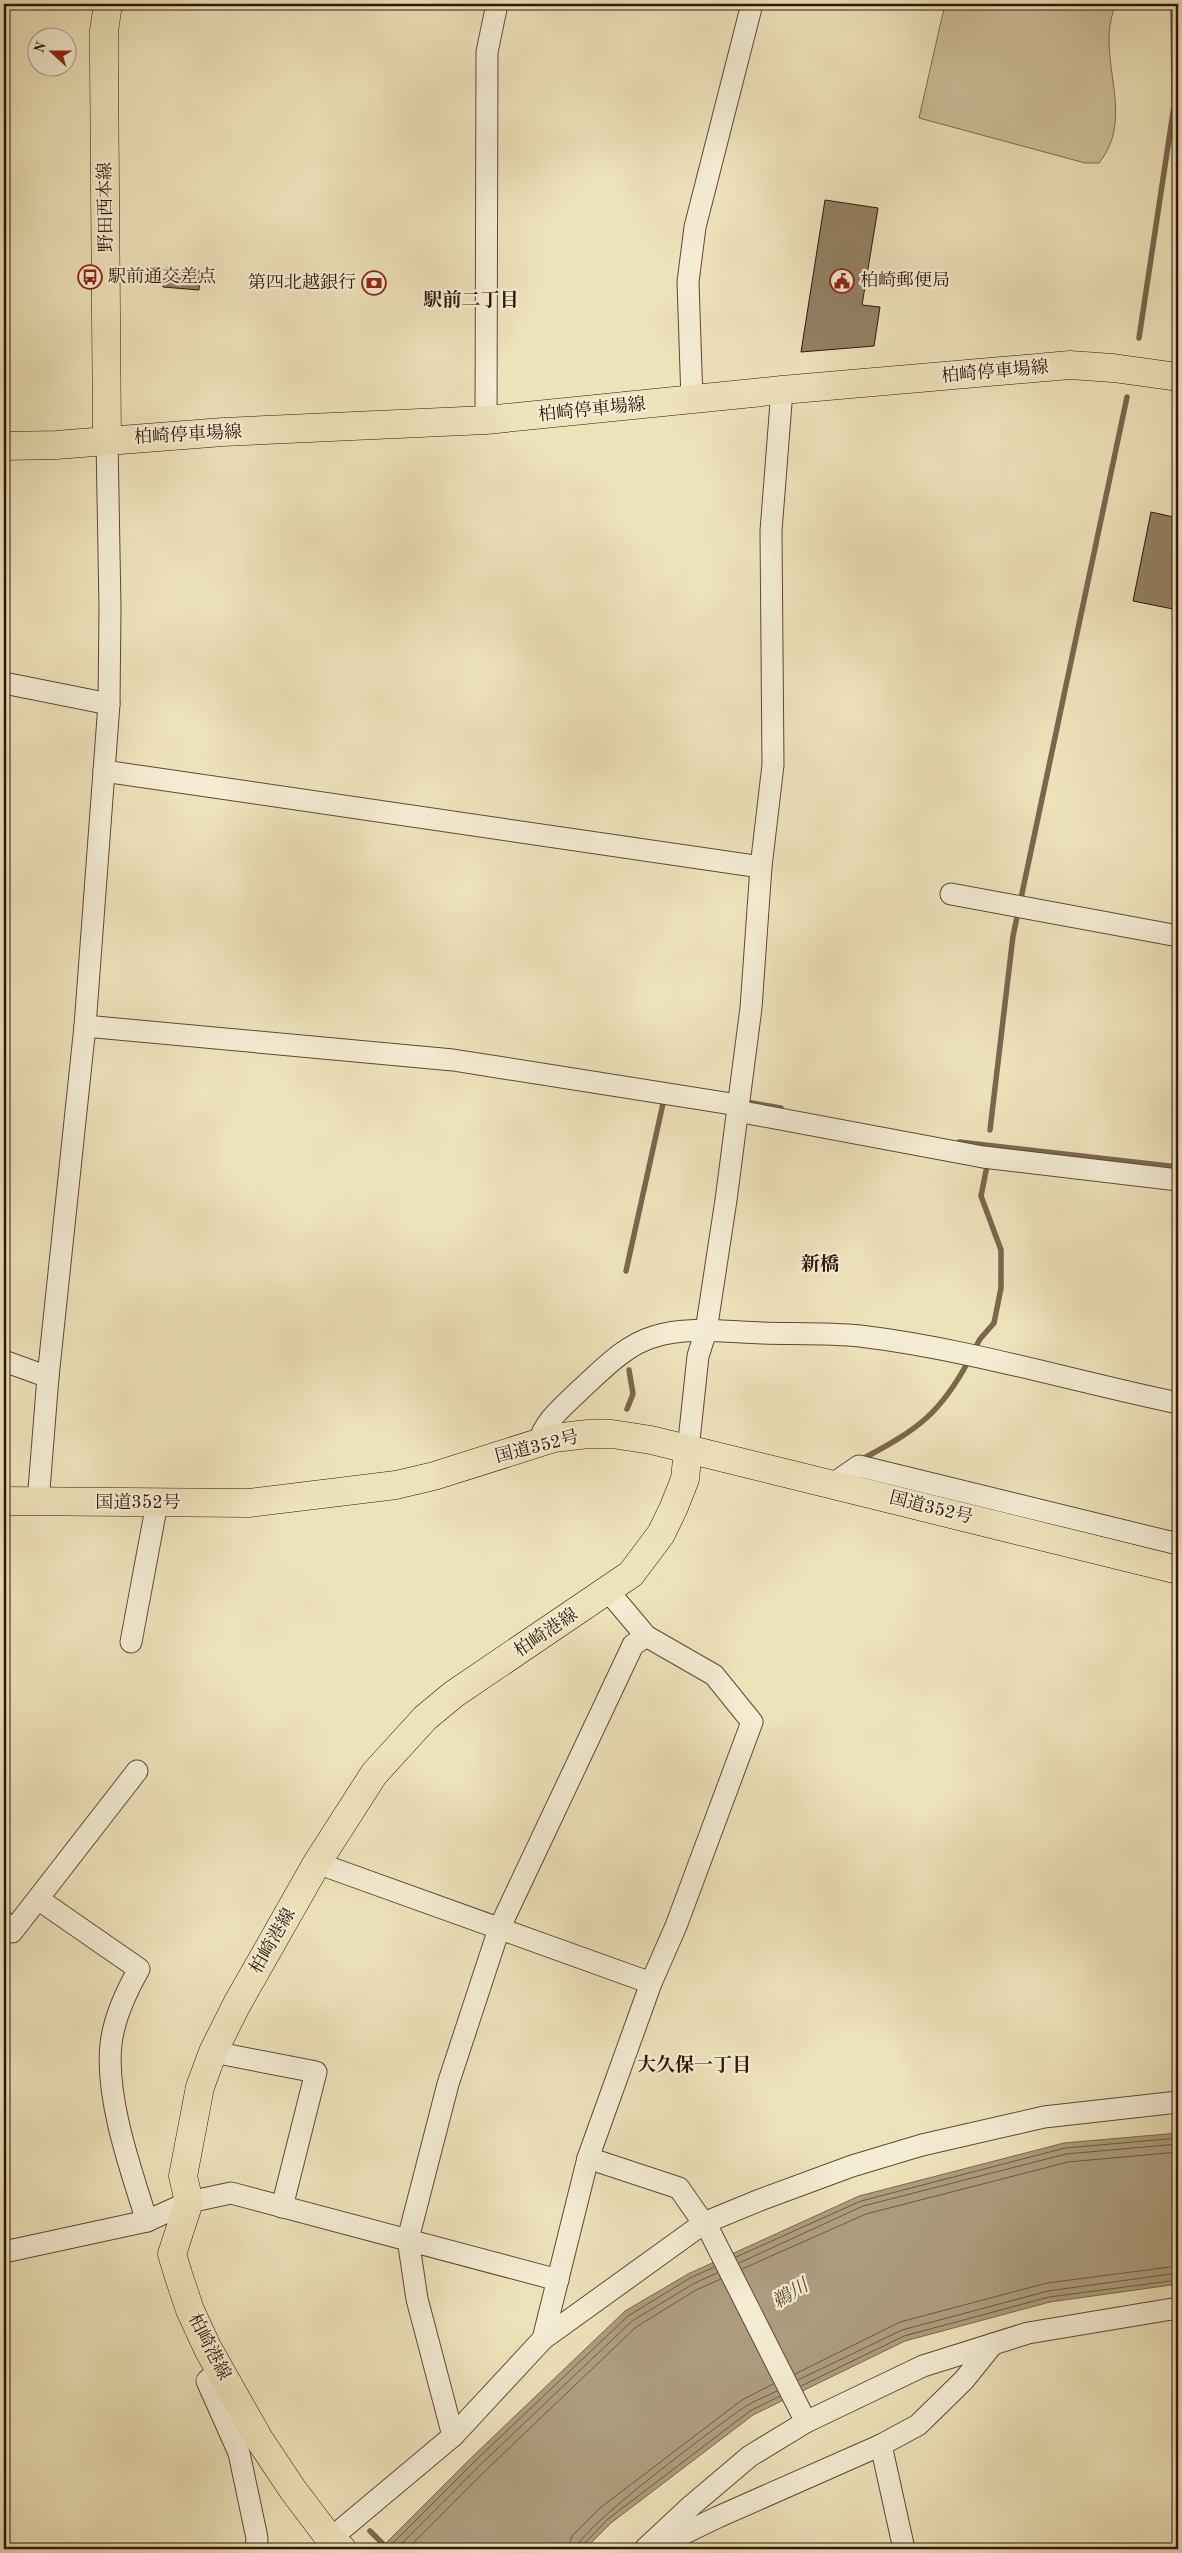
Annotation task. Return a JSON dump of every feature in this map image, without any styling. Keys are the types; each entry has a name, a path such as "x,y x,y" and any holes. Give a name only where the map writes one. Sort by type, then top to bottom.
{"main road":[{"name":"野田西本線","path":"107,440 104,31 108,4"},
{"name":"柏崎停車場線","path":"4,446 56,445 107,440 486,420 782,390 1070,366 1113,368 1178,377"},
{"name":"国道352号","path":"4,1501 157,1504 248,1503 380,1487 434,1476 539,1442 588,1434 612,1434 651,1440 1178,1570"},
{"name":"柏崎港線","path":"330,2546 259,2439 219,2370 190,2310 172,2254 188,2202 183,2176 196,2102 214,2052 238,2004 317,1863 374,1774 425,1718 454,1694 631,1574 661,1534 684,1479 688,1450"}],"street":[{"path":"486,420 487,52 498,4"},
{"path":"692,400 688,282 695,227 752,4"},
{"path":"688,1450 698,1356 706,1331 726,1200 751,1008 761,867 773,765 771,531 782,390"},
{"path":"38,1502 48,1377 85,1026 109,704 110,608 107,440"},
{"path":"4,683 109,704"},
{"path":"104,771 761,867"},
{"path":"951,894 1178,936"},
{"path":"85,1026 453,1060 737,1108 983,1157 1178,1180"},
{"path":"539,1442 541,1432 567,1402 636,1344 652,1337 670,1333 706,1331 859,1336 936,1348 1178,1403"},
{"path":"4,1361 48,1377"},
{"path":"833,1484 859,1466 1178,1544"},
{"path":"131,1642 157,1504"},
{"path":"543,2340 588,2158 651,1983 676,1926 752,1722 714,1674 646,1636 608,1591"},
{"path":"453,2436 417,2299 408,2239 448,2084 500,1929 633,1645 646,1636"},
{"path":"4,1922 12,1932 136,1771"},
{"path":"317,1863 651,1983"},
{"path":"38,1899 139,1969 123,1998 111,2044 112,2080 124,2148 147,2221"},
{"path":"214,2052 316,2072 282,2207"},
{"path":"330,2546 453,2436 543,2340 707,2228 852,2166 922,2145 1044,2118 1178,2102"},
{"path":"588,2158 679,2188 707,2228 803,2416"},
{"path":"4,2252 147,2221 188,2202 232,2193 558,2280"},
{"path":"645,2549 691,2506 750,2456 803,2416 923,2366 1028,2333 1178,2308"},
{"path":"652,2549 718,2516 881,2445 918,2425 964,2380 994,2344"},
{"path":"219,2370 207,2381 238,2453 257,2538 256,2549"},
{"path":"881,2445 904,2549"}],"shaded area":[{"path":"945,4 1116,4 1110,24 1109,44 1115,125 1110,144 1099,163 1085,163 919,118"}],"water":[{"name":"鵜川","path":"1178,2133 1178,2284 1050,2302 905,2341 753,2415 611,2523 585,2549 380,2549 471,2458 625,2311 688,2274 859,2196 1064,2143"}],"building":[{"path":"825,200 878,208 862,305 880,307 874,346 801,352"},
{"path":"165,268 200,271 199,290 163,287"},
{"path":"1151,512 1178,518 1178,610 1133,601"}],"waterway":[{"path":"1139,338 1174,106 1173,4"},
{"path":"990,1130 1013,936 1127,397"},
{"path":"626,1271 664,1099"},
{"path":"746,1102 781,1108"},
{"path":"959,1142 1178,1167"},
{"path":"973,1352 980,1339 994,1323 1001,1288 1001,1250 981,1196 987,1166"},
{"path":"866,1457 900,1438 926,1418 948,1394 969,1360"},
{"path":"627,1409 633,1394 629,1370"},
{"path":"370,2531 388,2549"}],"place":[{"name":"駅前通交差点","path":"90,277"},
{"name":"柏崎郵便局","path":"842,281"},
{"name":"第四北越銀行","path":"374,283"}],"district":[{"name":"駅前二丁目","path":"471,301"},
{"name":"新橋","path":"820,1265"},
{"name":"大久保一丁目","path":"694,2066"}]}
